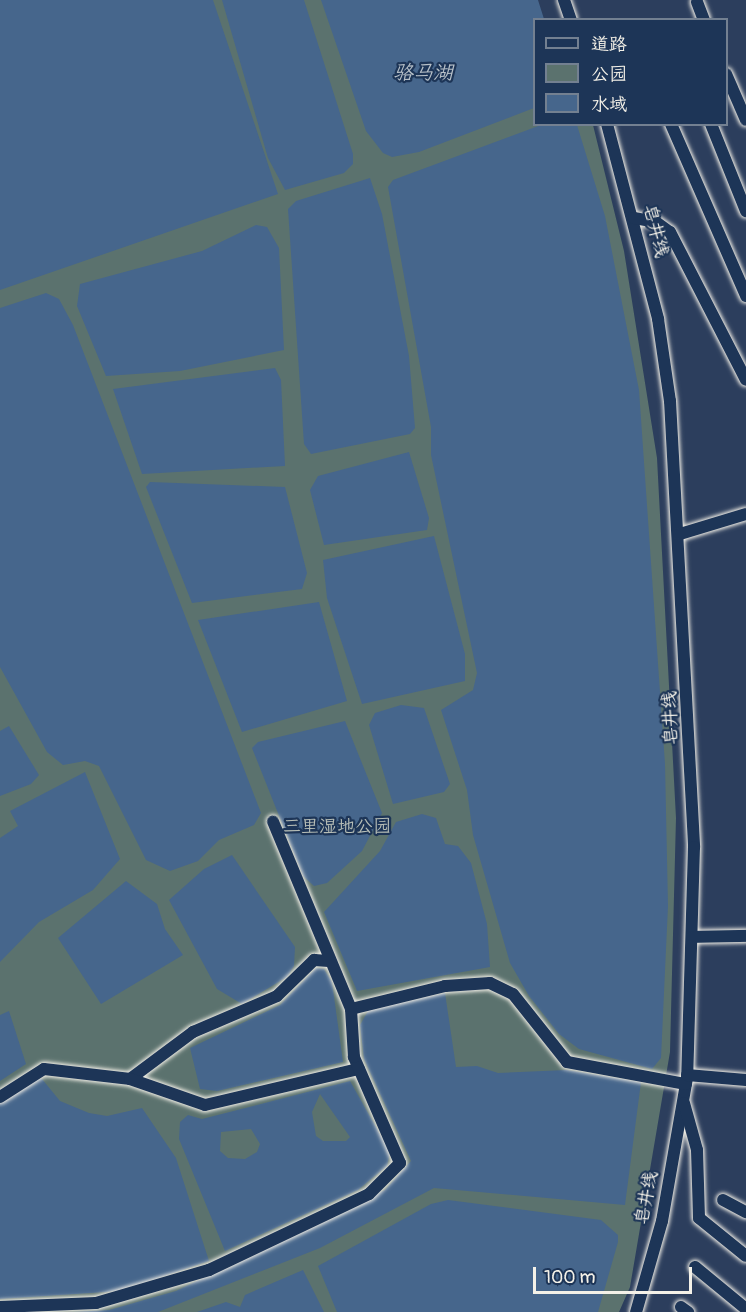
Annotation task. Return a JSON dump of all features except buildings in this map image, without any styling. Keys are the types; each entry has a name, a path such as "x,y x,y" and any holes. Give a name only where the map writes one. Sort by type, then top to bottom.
{"street":[{"path":"564,0 570,18"},
{"path":"697,2 703,18"},
{"path":"728,79 746,120"},
{"name":"皂井线","path":"608,126 634,218 664,366 680,534 693,937 687,1079 662,1221 636,1312"},
{"path":"672,126 746,296"},
{"path":"712,126 746,212"},
{"path":"634,218 670,231 746,380"},
{"path":"680,534 746,514"},
{"path":"0,1307 53,1308 145,1293 209,1270 369,1194 400,1163 359,1069 351,1009 329,961 273,822"},
{"path":"693,937 746,936"},
{"path":"130,1079 193,1032 277,996 314,960 329,961"},
{"path":"351,1009 445,986 490,982 513,994 567,1062 687,1079 746,1080"},
{"path":"0,1097 44,1069 130,1079 206,1104 359,1069"},
{"path":"683,1100 697,1150 699,1218 746,1256"},
{"path":"723,1200 746,1212"},
{"path":"695,1267 746,1309"}],"green space":[{"name":"三里湿地公园","path":"0,0 335,0 533,91 533,126 593,126 624,251 657,458 676,818 670,1052 630,1287 619,1312 0,1312"}],"water":[{"path":"0,0 213,0 278,194 0,290"},
{"path":"222,0 304,0 353,154 353,164 344,173 285,190 268,158"},
{"name":"骆马湖","path":"321,0 538,0 544,18 533,18 533,108 419,152 392,157 383,153 366,131"},
{"path":"538,126 577,126 605,216 639,390 665,764 668,906 661,1058 652,1069 579,1049 559,1034 529,996 510,963 473,835 467,790 441,710 473,690 477,673 431,455 431,427 388,187 393,180"},
{"path":"370,178 382,214 409,356 415,428 410,434 311,454 304,444 288,209 296,201"},
{"path":"256,225 267,227 279,248 284,350 180,371 106,376 77,306 80,284 202,251"},
{"path":"46,293 59,299 73,325 261,813 254,825 219,840 198,861 170,871 146,860 99,766 85,761 63,765 47,752 0,667 0,308"},
{"path":"275,368 281,380 285,466 142,474 113,389"},
{"path":"409,452 429,518 427,530 324,545 310,490 318,476"},
{"path":"150,482 285,487 307,573 302,589 192,603 146,487"},
{"path":"434,536 465,654 465,681 362,704 327,598 323,560"},
{"path":"319,602 347,701 242,732 198,620"},
{"path":"401,705 424,708 450,784 444,792 393,804 369,725 375,713"},
{"path":"345,721 382,813 362,851 327,883 314,886 303,876 252,748 258,742"},
{"path":"9,726 39,775 31,784 0,796 0,731"},
{"path":"85,772 120,859 93,890 39,922 0,962 0,838 18,826 10,811"},
{"path":"422,814 436,818 445,844 458,846 471,863 487,924 490,967 357,991 324,912 380,851 396,822"},
{"path":"232,855 295,947 294,966 287,977 242,1004 217,989 169,900 204,869"},
{"path":"126,881 157,904 165,929 183,955 101,1004 58,938"},
{"path":"316,968 324,969 332,982 343,1062 217,1091 200,1089 190,1048 280,1005"},
{"path":"445,993 456,1067 477,1066 498,1073 567,1070 641,1082 625,1205 434,1188 320,1248 158,1312 73,1312 109,1310 176,1291 385,1190 411,1161 364,1059 360,1025 368,1011"},
{"path":"9,1011 26,1064 0,1081 0,1015"},
{"path":"35,1079 42,1079 60,1101 89,1113 107,1116 142,1108 176,1158 209,1261 121,1291 0,1299 0,1102"},
{"path":"350,1081 390,1152 387,1166 358,1190 225,1251 179,1139 180,1122 188,1115 202,1119","holes":["320,1094 350,1137 346,1141 323,1141 316,1136 312,1112","251,1129 260,1144 257,1152 245,1159 228,1158 220,1151 221,1132"]},
{"path":"448,1200 601,1220 618,1235 618,1242 598,1312 337,1312 318,1266 431,1204"},
{"path":"303,1270 324,1312 197,1312 226,1302 240,1307 245,1295"}]}
